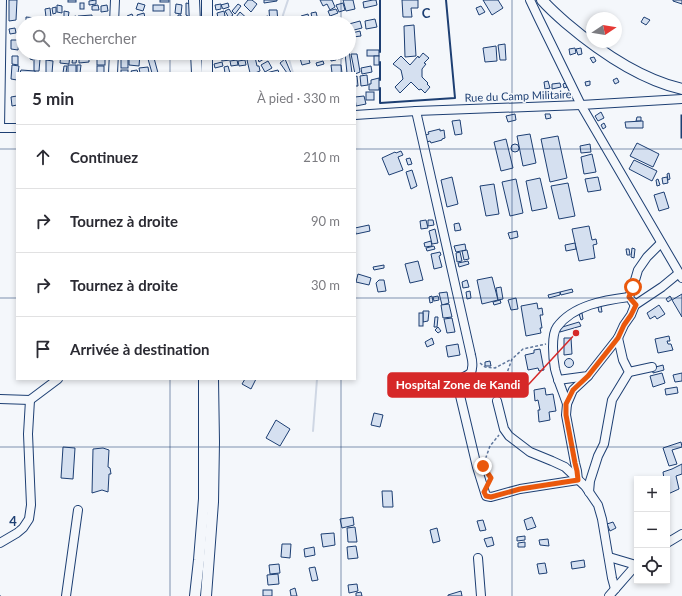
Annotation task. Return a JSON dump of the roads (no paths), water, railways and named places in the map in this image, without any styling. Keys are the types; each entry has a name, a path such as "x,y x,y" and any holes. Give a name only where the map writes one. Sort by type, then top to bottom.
{"main road":[{"path":"194,0 195,16"},
{"path":"207,0 207,16"},
{"path":"542,0 578,33 615,59 656,81 682,89"},
{"path":"196,60 197,72"},
{"path":"207,60 207,72"},
{"path":"195,596 204,499 204,380"},
{"path":"206,596 213,502 213,380"}],"street":[{"path":"2,0 0,128 16,128"},
{"path":"114,16 115,0"},
{"path":"530,0 580,105 681,276 636,305 618,338 588,376 573,390 566,404"},
{"path":"113,72 114,60"},
{"name":"Rue du Camp Militaire","path":"356,115 416,110 580,105 682,99"},
{"path":"416,110 471,355 472,372 459,379 457,383 484,492 486,496 491,497 520,489 578,480"},
{"path":"629,297 638,270 647,257 661,243"},
{"path":"578,480 566,415 566,404 558,380 554,356 553,342 556,328 566,318 582,307 612,299 629,297"},
{"path":"629,297 636,305"},
{"path":"618,338 623,360 629,372"},
{"path":"589,492 590,481 598,456 604,444 612,400 629,372 652,367"},
{"path":"558,380 588,376"},
{"path":"0,399 30,400 57,380"},
{"path":"0,542 17,534 29,519 31,505 28,434 30,400"},
{"path":"498,405 504,429 509,436 530,452 565,468 585,486 598,505 615,589"},
{"path":"66,596 78,510"},
{"path":"670,541 682,534"},
{"path":"609,557 634,563"},
{"path":"478,558 481,596"},
{"path":"609,596 634,567"}],"waterway":[{"path":"283,16 288,0"},
{"path":"289,60 293,72"},
{"path":"313,431 317,380"}],"place":[{"name":"Hospital Zone de Kandi","path":"576,333"}]}
